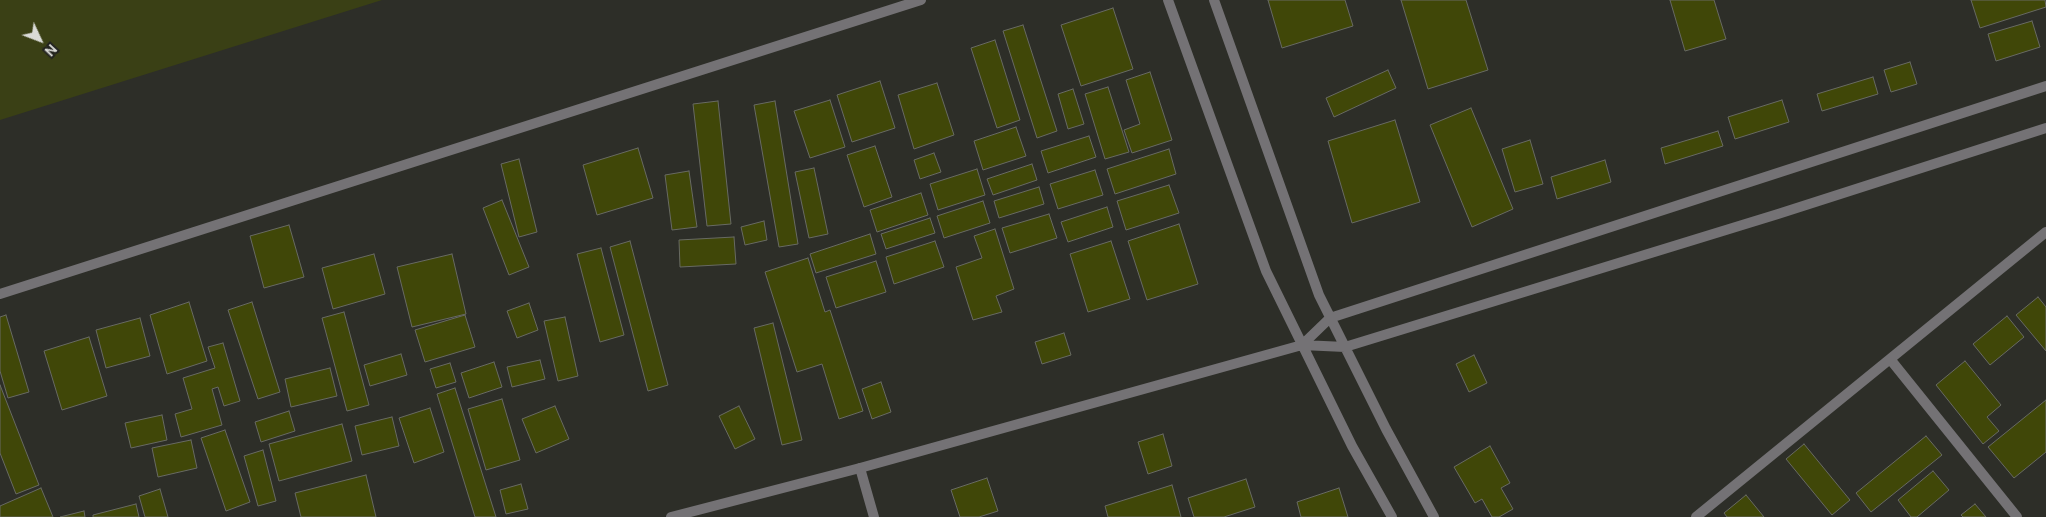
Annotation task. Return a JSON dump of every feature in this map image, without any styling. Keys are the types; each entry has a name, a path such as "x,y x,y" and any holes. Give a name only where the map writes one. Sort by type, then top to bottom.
{"street":[{"path":"0,294 921,0"},
{"path":"1168,0 1266,272 1352,446 1392,517"},
{"path":"1214,0 1319,294 1386,429 1434,517"},
{"path":"1302,345 1330,318 2046,86"},
{"path":"671,517 860,468 1302,345 1345,347 1778,214 2046,128"},
{"path":"1701,516 2046,232"},
{"path":"1890,359 2018,517"},
{"path":"860,468 874,517"}],"green space":[{"path":"0,0 382,0 0,120"}],"building":[{"path":"1268,0 1345,0 1353,26 1282,48"},
{"path":"1401,0 1466,0 1488,70 1428,89"},
{"path":"1670,0 1714,0 1726,39 1685,51"},
{"path":"1971,0 2045,0 2046,7 1980,28"},
{"path":"1113,8 1133,69 1081,86 1061,25"},
{"path":"2032,21 2040,47 1996,61 1988,34"},
{"path":"1023,25 1057,131 1037,138 1003,31"},
{"path":"995,40 1020,120 997,128 971,48"},
{"path":"1910,62 1917,84 1891,92 1884,70"},
{"path":"1388,70 1396,88 1334,117 1326,98"},
{"path":"1150,72 1172,140 1132,153 1124,130 1140,124 1126,80"},
{"path":"1873,77 1878,94 1822,111 1817,94"},
{"path":"880,81 895,128 852,142 837,95"},
{"path":"937,83 954,135 914,149 898,95"},
{"path":"1108,87 1129,152 1105,159 1085,94"},
{"path":"1073,89 1084,124 1068,129 1058,94"},
{"path":"830,100 845,147 810,158 794,111"},
{"path":"1782,100 1789,122 1735,139 1728,117"},
{"path":"718,101 731,224 707,226 693,104"},
{"path":"775,101 798,244 779,247 754,105"},
{"path":"1471,108 1513,209 1472,227 1430,125"},
{"path":"1395,120 1420,202 1352,223 1328,141"},
{"path":"1016,127 1026,156 983,170 974,141"},
{"path":"1718,131 1723,146 1665,164 1661,148"},
{"path":"1089,136 1096,157 1048,173 1041,151"},
{"path":"1530,140 1543,184 1515,192 1502,149"},
{"path":"875,146 892,197 864,207 847,155"},
{"path":"638,148 653,198 597,215 583,165"},
{"path":"1169,149 1176,174 1115,194 1107,169"},
{"path":"934,153 941,172 920,179 914,160"},
{"path":"519,159 537,232 519,237 501,164"},
{"path":"1605,160 1611,182 1557,199 1551,177"},
{"path":"1032,164 1037,180 993,195 987,179"},
{"path":"814,168 828,234 809,238 795,172"},
{"path":"977,169 985,195 938,210 930,184"},
{"path":"1095,170 1103,195 1058,209 1050,184"},
{"path":"689,171 697,227 672,230 665,175"},
{"path":"1169,185 1179,213 1126,230 1117,201"},
{"path":"1039,187 1044,204 999,218 994,201"},
{"path":"921,193 928,215 877,232 870,210"},
{"path":"502,200 529,267 509,275 483,208"},
{"path":"983,201 990,223 944,238 937,216"},
{"path":"1107,207 1113,227 1068,242 1061,222"},
{"path":"1049,214 1057,238 1010,253 1002,228"},
{"path":"930,218 935,233 886,249 881,234"},
{"path":"764,221 767,240 745,245 741,227"},
{"path":"1179,224 1198,284 1147,300 1128,241"},
{"path":"289,225 304,277 264,288 250,236"},
{"path":"995,229 1014,289 996,296 1002,312 973,320 956,267 982,258 974,236"},
{"path":"870,234 876,254 816,273 810,254"},
{"path":"734,237 736,264 680,267 679,240"},
{"path":"630,241 668,385 648,391 610,247"},
{"path":"935,241 944,267 894,284 886,257"},
{"path":"1111,241 1130,299 1088,312 1070,254"},
{"path":"601,248 624,335 600,342 577,254"},
{"path":"374,254 385,294 333,309 322,268"},
{"path":"452,254 466,314 412,327 397,267"},
{"path":"808,258 825,312 830,310 863,411 839,419 822,364 797,372 765,272"},
{"path":"876,261 886,292 836,308 826,277"},
{"path":"2038,297 2046,307 2046,351 2016,315"},
{"path":"189,302 207,361 167,374 150,315"},
{"path":"252,302 280,392 258,399 228,310"},
{"path":"529,303 538,330 517,338 507,311"},
{"path":"344,312 369,405 347,411 322,318"},
{"path":"6,315 29,392 8,398 0,371 0,317"},
{"path":"465,315 475,347 425,362 415,330"},
{"path":"2007,316 2024,337 1990,365 1973,344"},
{"path":"565,317 578,376 558,381 544,321"},
{"path":"140,318 150,356 106,368 96,330"},
{"path":"773,323 802,440 782,445 754,328"},
{"path":"1064,333 1071,355 1042,364 1035,342"},
{"path":"89,337 107,396 62,410 44,351"},
{"path":"223,343 240,401 224,406 218,387 212,389 222,425 181,437 175,414 192,409 183,378 215,368 208,347"},
{"path":"401,354 407,375 370,386 364,365"},
{"path":"1474,355 1487,383 1469,392 1456,364"},
{"path":"540,360 545,379 512,387 507,367"},
{"path":"1965,361 2001,405 1987,417 1999,431 1983,444 1936,385"},
{"path":"494,362 502,387 469,398 461,373"},
{"path":"450,363 456,382 436,388 430,369"},
{"path":"330,368 337,396 291,407 285,379"},
{"path":"881,382 891,412 872,419 862,389"},
{"path":"0,385 39,485 16,494 0,453"},
{"path":"455,388 496,517 475,517 437,394"},
{"path":"502,399 520,460 486,470 468,409"},
{"path":"2046,400 2046,452 2014,478 1988,447"},
{"path":"555,406 569,439 536,453 522,419"},
{"path":"739,406 755,439 735,449 719,416"},
{"path":"430,408 444,452 414,463 399,418"},
{"path":"289,411 295,431 261,442 255,422"},
{"path":"162,415 167,440 131,448 125,423"},
{"path":"392,417 399,446 362,455 355,426"},
{"path":"342,424 352,461 279,481 269,444"},
{"path":"225,430 250,502 226,511 201,438"},
{"path":"1163,434 1172,466 1148,474 1138,442"},
{"path":"1926,436 1942,455 1871,512 1856,493"},
{"path":"191,440 197,468 158,477 152,448"},
{"path":"1804,444 1850,500 1832,515 1786,459"},
{"path":"1490,446 1510,483 1501,488 1513,509 1499,517 1492,517 1482,499 1475,503 1454,467"},
{"path":"263,450 276,501 258,506 244,456"},
{"path":"1933,471 1949,490 1917,517 1911,517 1898,500"},
{"path":"366,475 376,517 301,517 295,493"},
{"path":"987,478 998,511 979,517 960,517 951,490"},
{"path":"1246,479 1255,507 1224,517 1194,517 1188,498"},
{"path":"521,484 528,509 506,514 500,490"},
{"path":"1172,485 1181,517 1108,517 1105,506"},
{"path":"41,488 53,517 0,517 0,506"},
{"path":"1339,488 1348,517 1301,517 1297,502"},
{"path":"160,489 168,517 145,517 139,496"},
{"path":"1746,495 1764,517 1727,517 1724,513"},
{"path":"136,504 139,517 93,517 93,515"},
{"path":"1975,504 1986,517 1963,517 1961,515"},
{"path":"84,511 85,517 60,517"}]}
